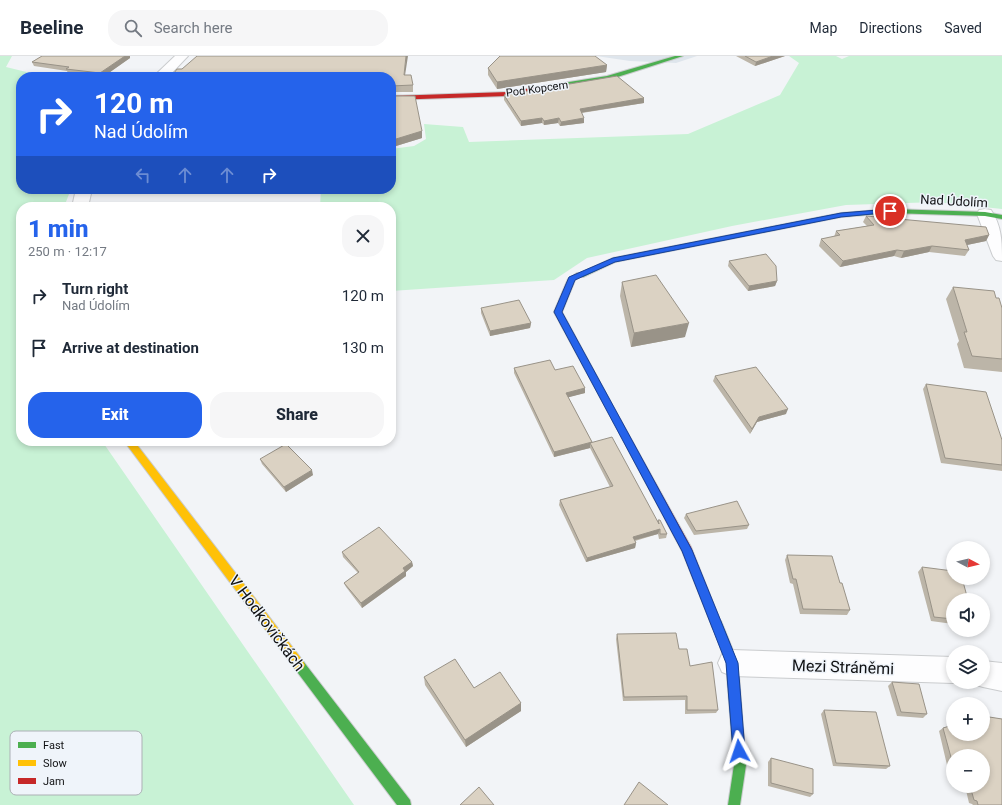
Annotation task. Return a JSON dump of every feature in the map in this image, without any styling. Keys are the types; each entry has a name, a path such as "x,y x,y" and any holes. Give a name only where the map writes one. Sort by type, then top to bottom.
{"street":[{"path":"169,72 182,56"},
{"name":"Pod Kopcem","path":"396,98 507,94 608,78 680,56"},
{"name":"Nad Údolím","path":"734,805 740,765 732,663 687,550 558,312 572,279 613,260 841,215 890,211 985,214 1002,217"},
{"path":"985,214 1002,256"},
{"name":"V Hodkovičkách","path":"133,446 405,805"},
{"name":"Mezi Stráněmi","path":"732,663 946,670"},
{"path":"990,675 1002,677"}],"shaded area":[{"path":"596,56 697,56 676,63 630,61"}],"green space":[{"path":"0,56 12,56 6,67 26,72 16,72 16,194 69,194 66,202 16,202 16,446 105,446 354,805 0,805"},
{"path":"789,56 836,56 842,59 849,56 1002,56 1002,209 937,202 846,205 732,226 587,258 554,280 396,291 396,202 320,202 321,194 396,194 396,148 414,146 426,139 424,124 463,127 469,142 688,134 780,95 799,63"}],"building":[{"path":"42,56 125,56 101,72 66,69 69,67 32,62"},
{"path":"197,56 406,56 404,75 411,75 413,85 396,86 396,72 175,72 177,69 182,69"},
{"path":"500,56 595,56 607,65 497,82 488,68"},
{"path":"745,56 773,56 756,62"},
{"path":"617,76 644,98 580,109 584,118 561,122 559,118 544,121 542,118 521,121 504,95"},
{"path":"396,96 415,96 422,131 396,139"},
{"path":"866,216 986,227 989,235 965,240 969,250 932,246 904,251 897,250 843,261 821,239 840,235 836,231 874,225"},
{"path":"766,254 776,266 777,281 749,286 729,261"},
{"path":"656,275 689,323 634,333 622,282"},
{"path":"953,287 994,291 996,298 999,298 1002,308 1002,359 972,356 964,332 967,332"},
{"path":"519,300 531,323 490,331 481,308"},
{"path":"550,360 555,370 573,366 585,388 566,393 592,442 554,452 514,368"},
{"path":"756,367 788,409 759,417 752,429 715,376"},
{"path":"926,384 986,392 1002,440 1002,465 945,458"},
{"path":"612,437 659,524 658,520 660,520 667,534 660,534 660,529 633,537 636,543 587,558 560,500 613,486 590,443"},
{"path":"283,446 288,446 312,470 284,487 260,459"},
{"path":"737,501 749,525 696,531 686,514"},
{"path":"379,527 412,562 403,568 405,571 361,603 344,583 359,572 342,552"},
{"path":"787,555 832,556 850,610 803,609 796,579 793,579"},
{"path":"922,567 946,570 946,585 964,585 966,593 946,593 946,618 934,617"},
{"path":"676,633 679,649 687,649 690,666 712,662 718,710 687,710 687,696 624,697 617,634"},
{"path":"455,659 474,688 500,672 521,703 465,740 424,677"},
{"path":"892,682 919,684 927,714 901,712"},
{"path":"824,710 876,712 890,766 836,763"},
{"path":"990,717 1002,719 1002,805 978,805 977,801 974,800 972,793 990,793 990,749 949,749 947,741 990,741"},
{"path":"946,727 946,739 943,728"},
{"path":"771,758 813,769 813,794 771,783"},
{"path":"639,782 668,805 624,805"},
{"path":"479,787 494,805 460,805"}],"traffic: fast":[{"path":"550,87 608,78 680,56"},
{"path":"580,275 613,260 841,215 890,211 985,214 1002,217"},
{"path":"717,625 732,663 740,765 734,805"},
{"path":"299,665 405,805"}],"traffic: slow":[{"path":"580,275 572,279 558,312 617,421"},
{"path":"133,446 299,665"}],"traffic: jam":[{"path":"396,98 507,94 550,87"},
{"path":"617,421 687,550 717,625"}],"route":[{"path":"739,751 732,663 687,550 558,312 572,279 613,260 841,215 890,211"}]}
